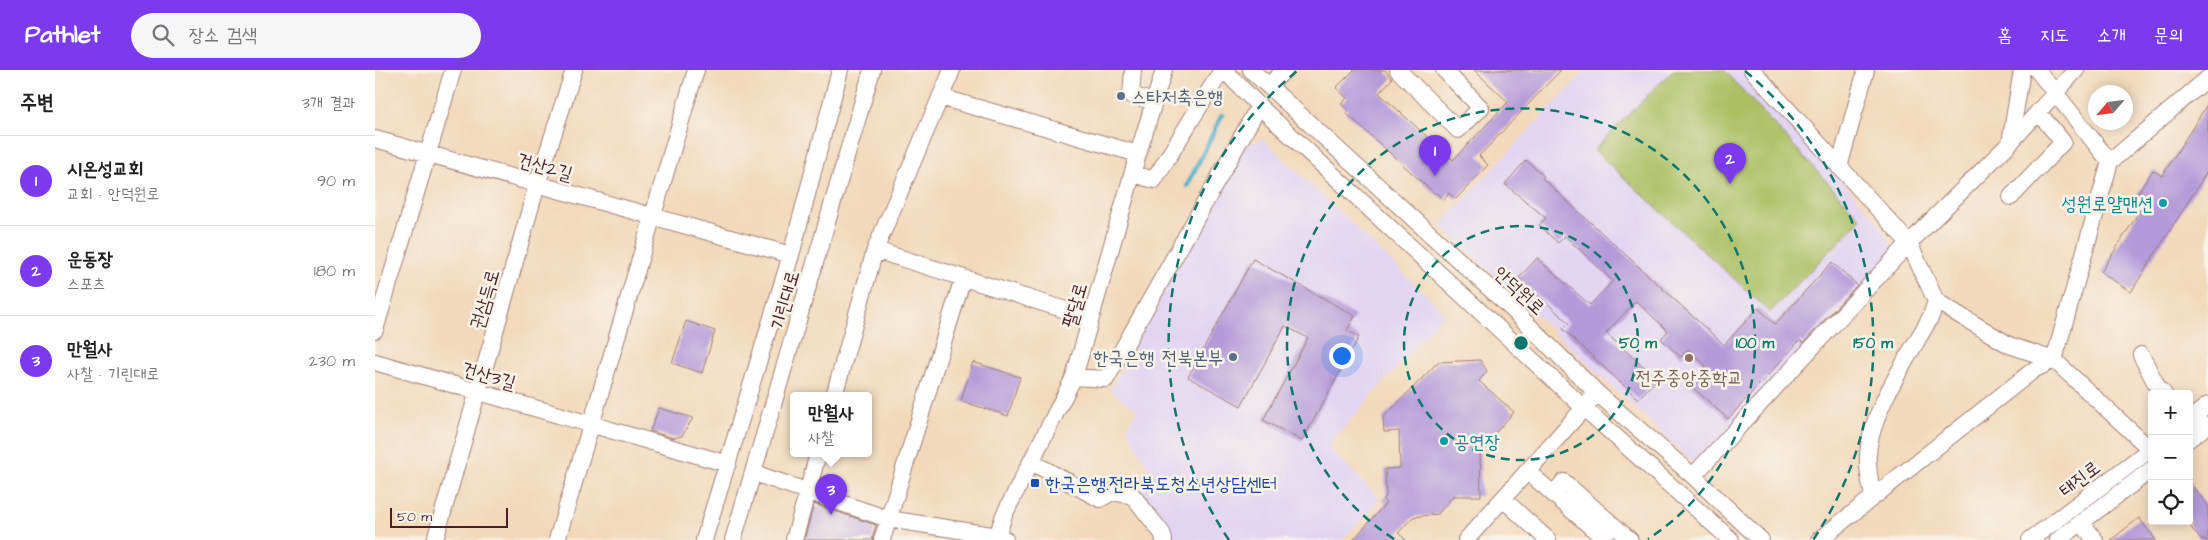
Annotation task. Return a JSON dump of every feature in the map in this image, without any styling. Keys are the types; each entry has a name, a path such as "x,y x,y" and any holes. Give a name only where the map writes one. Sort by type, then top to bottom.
{"street":[{"path":"375,330 453,70"},
{"name":"권삼득로","path":"435,540 537,185 574,70"},
{"path":"557,540 696,70"},
{"name":"기린대로","path":"704,540 791,254 840,70"},
{"name":"기린대로","path":"733,540 872,70"},
{"path":"836,392 875,250 952,70"},
{"path":"1133,70 1131,95 1154,102"},
{"name":"팔달로","path":"1000,539 1004,515 1074,377 1164,70"},
{"path":"1133,174 1154,180 1223,70 1259,106 1585,409 1731,540"},
{"name":"안덕원로","path":"1251,70 1325,140 1511,308 1597,393 1693,476 1761,540"},
{"path":"1269,85 1285,70"},
{"path":"1398,70 1458,130 1481,108 1443,70"},
{"path":"1753,70 1909,243 1936,300 2009,345 2054,360 2148,446"},
{"path":"1839,167 1866,70"},
{"path":"2010,143 2022,70"},
{"path":"2037,70 2110,162"},
{"path":"1693,476 1909,243 2010,143 2076,70"},
{"path":"1819,540 2035,369 2054,360 2110,162 2208,78"},
{"path":"940,97 1138,154"},
{"path":"1074,377 1105,379 1259,106"},
{"path":"2011,197 2063,142 2038,112"},
{"name":"건산2길","path":"375,139 791,254"},
{"path":"875,250 1091,318"},
{"path":"882,540 963,278"},
{"path":"1873,496 1868,475 1868,452 1875,421 1931,316 1936,300"},
{"path":"2141,355 2161,390"},
{"name":"건산3길","path":"375,362 728,464"},
{"path":"1466,540 1585,409 1597,393"},
{"path":"2193,417 2208,405"},
{"path":"2193,437 2208,425"},
{"name":"태진로","path":"2030,540 2148,451"},
{"path":"794,540 817,457"},
{"path":"1031,462 1100,499 1112,492 1133,496 1162,532 1164,540"},
{"name":"태진로","path":"2058,540 2148,472"},
{"path":"754,473 888,519 1000,539"},
{"path":"1535,478 1606,540"},
{"path":"1553,494 1564,482 1630,540"},
{"path":"1503,499 1548,540"},
{"path":"2081,522 2095,540"}],"shaded area":[{"name":"전주중앙중학교","path":"1586,70 1742,70 1876,219 1895,251 1697,466 1440,225"},
{"name":"한국은행 전북본부","path":"1263,139 1445,313 1327,446 1380,499 1342,540 1168,540 1122,487 1152,475 1127,428 1137,410 1110,390 1245,146"}],"green space":[{"path":"1673,70 1724,70 1861,219 1770,312 1594,150"}],"building":[{"path":"1354,70 1385,70 1392,79 1379,93 1453,160 1508,102 1474,70 1561,70 1479,156 1488,165 1456,199 1449,193 1444,200 1346,113 1348,110 1341,104 1347,98 1336,88"},
{"name":"성원로얄맨션","path":"2208,103 2208,170 2131,292 2101,272 2143,206 2133,200 2153,170 2162,176"},
{"path":"1526,160 1544,176 1542,178 1724,345 1758,308 1775,324 1832,262 1857,285 1803,343 1800,340 1728,419 1689,384 1706,366 1688,349 1681,357 1661,339 1668,331 1636,301 1606,333 1657,379 1638,399 1563,329 1569,323 1519,278 1537,258 1590,305 1613,281 1565,236 1558,243 1539,225 1546,218 1505,184"},
{"name":"한국은행 전북본부","path":"1253,259 1355,316 1347,330 1359,337 1302,441 1263,420 1308,338 1285,326 1241,406 1188,377"},
{"path":"686,321 715,331 702,373 672,363"},
{"name":"공연장","path":"1480,360 1487,371 1479,381 1514,412 1480,450 1481,496 1453,496 1438,514 1413,517 1398,533 1406,540 1353,540 1386,503 1383,500 1386,496 1385,469 1400,468 1399,431 1384,432 1383,418 1438,362"},
{"path":"973,362 1020,377 1008,416 961,401"},
{"path":"659,408 693,418 682,436 673,438 650,431"},
{"path":"2193,487 2208,506 2208,540 2201,540 2189,525 2193,525"},
{"path":"814,504 876,525 872,540 804,540"},
{"path":"2139,518 2156,540 2111,540"}],"waterway":[{"path":"1187,186 1222,115"}],"place":[{"name":"스타저축은행","path":"1121,96"},
{"name":"시온성교회","path":"1435,176"},
{"name":"운동장","path":"1730,184"},
{"name":"성원로얄맨션","path":"2163,203"},
{"name":"한국은행 전북본부","path":"1233,357"},
{"name":"전주중앙중학교","path":"1689,358"},
{"name":"공연장","path":"1444,441"},
{"name":"한국은행.전라북도청소년상담센터","path":"1035,483"},
{"name":"만월사","path":"831,515"}]}
